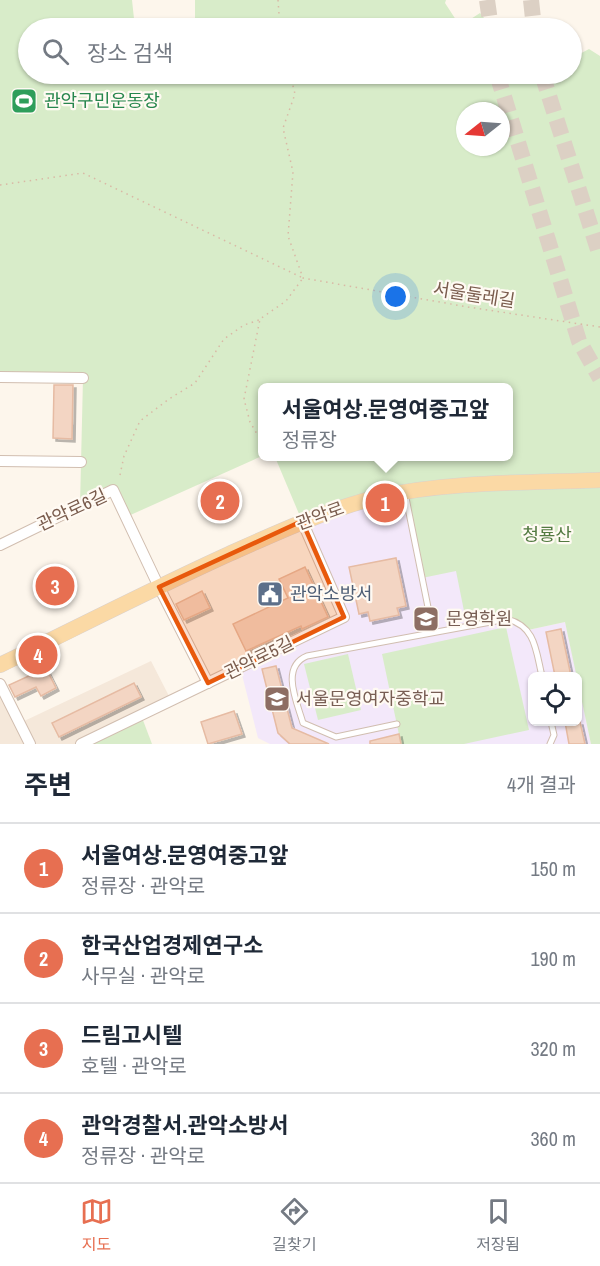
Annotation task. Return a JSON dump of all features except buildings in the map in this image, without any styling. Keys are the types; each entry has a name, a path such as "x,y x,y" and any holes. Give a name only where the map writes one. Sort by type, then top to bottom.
{"main road":[{"name":"관악로","path":"0,665 159,587 302,521 351,505 405,492 512,483 600,480"}],"street":[{"path":"0,377 83,378"},
{"path":"0,461 81,462"},
{"name":"관악로6길","path":"0,545 113,490 159,587"},
{"name":"관악로5길","path":"81,744 344,617 302,521"},
{"path":"159,587 208,683"},
{"path":"0,684 30,744"}],"lane":[{"path":"405,492 433,632"},
{"path":"397,724 336,737 303,723 292,682 293,669 300,660 308,656 502,619 517,622 528,630 533,639 541,672"},
{"path":"550,744 554,735 552,726"}],"path":[{"path":"278,0 279,18"},
{"path":"120,475 124,456 140,421 195,383 224,339 286,302 303,278 288,236 293,172 283,128 295,94 292,84"},
{"name":"서울둘레길","path":"0,184 83,173 303,278 600,327"},
{"path":"258,434 250,422 244,399 260,319"}],"highlighted area":[{"path":"302,521 344,617 208,683 159,587"}],"shaded area":[{"name":"문영학원","path":"405,492 501,563 528,630 565,622 576,672 528,672 528,726 582,726 582,700 591,744 270,744 258,738 240,667 343,617 302,521"},
{"path":"151,661 171,700 81,744 0,744 0,684 20,723"}],"green space":[{"name":"청룡산","path":"0,0 132,0 134,18 18,18 18,84 582,84 582,53 589,49 600,56 600,744 591,744 582,702 582,672 576,672 565,622 528,630 507,619 467,626 456,571 422,578 404,492 302,521 277,461 513,461 513,383 258,383 258,458 126,517 113,490 80,506 83,378 0,377"},
{"path":"195,0 446,0 445,3 455,18 195,18"},
{"path":"480,13 484,18 472,18"},
{"path":"506,627 529,730 464,744 401,744 382,654"},
{"path":"348,654 361,710 318,720 304,664"},
{"path":"141,715 152,744 81,744"}],"tunnel":[{"path":"487,0 490,18"},
{"path":"531,0 533,18"},
{"path":"500,84 579,341 600,378"},
{"path":"545,84 600,256"}],"place":[{"name":"관악구민운동장","path":"24,101"},
{"name":"한국산업경제연구소","path":"220,501"},
{"name":"서울여상.문영여중고앞","path":"385,503"},
{"name":"드림고시텔","path":"55,586"},
{"name":"관악소방서","path":"270,594"},
{"name":"문영학원","path":"426,619"},
{"name":"관악경찰서.관악소방서","path":"38,655"},
{"name":"서울문영여자중학교","path":"277,699"}]}
